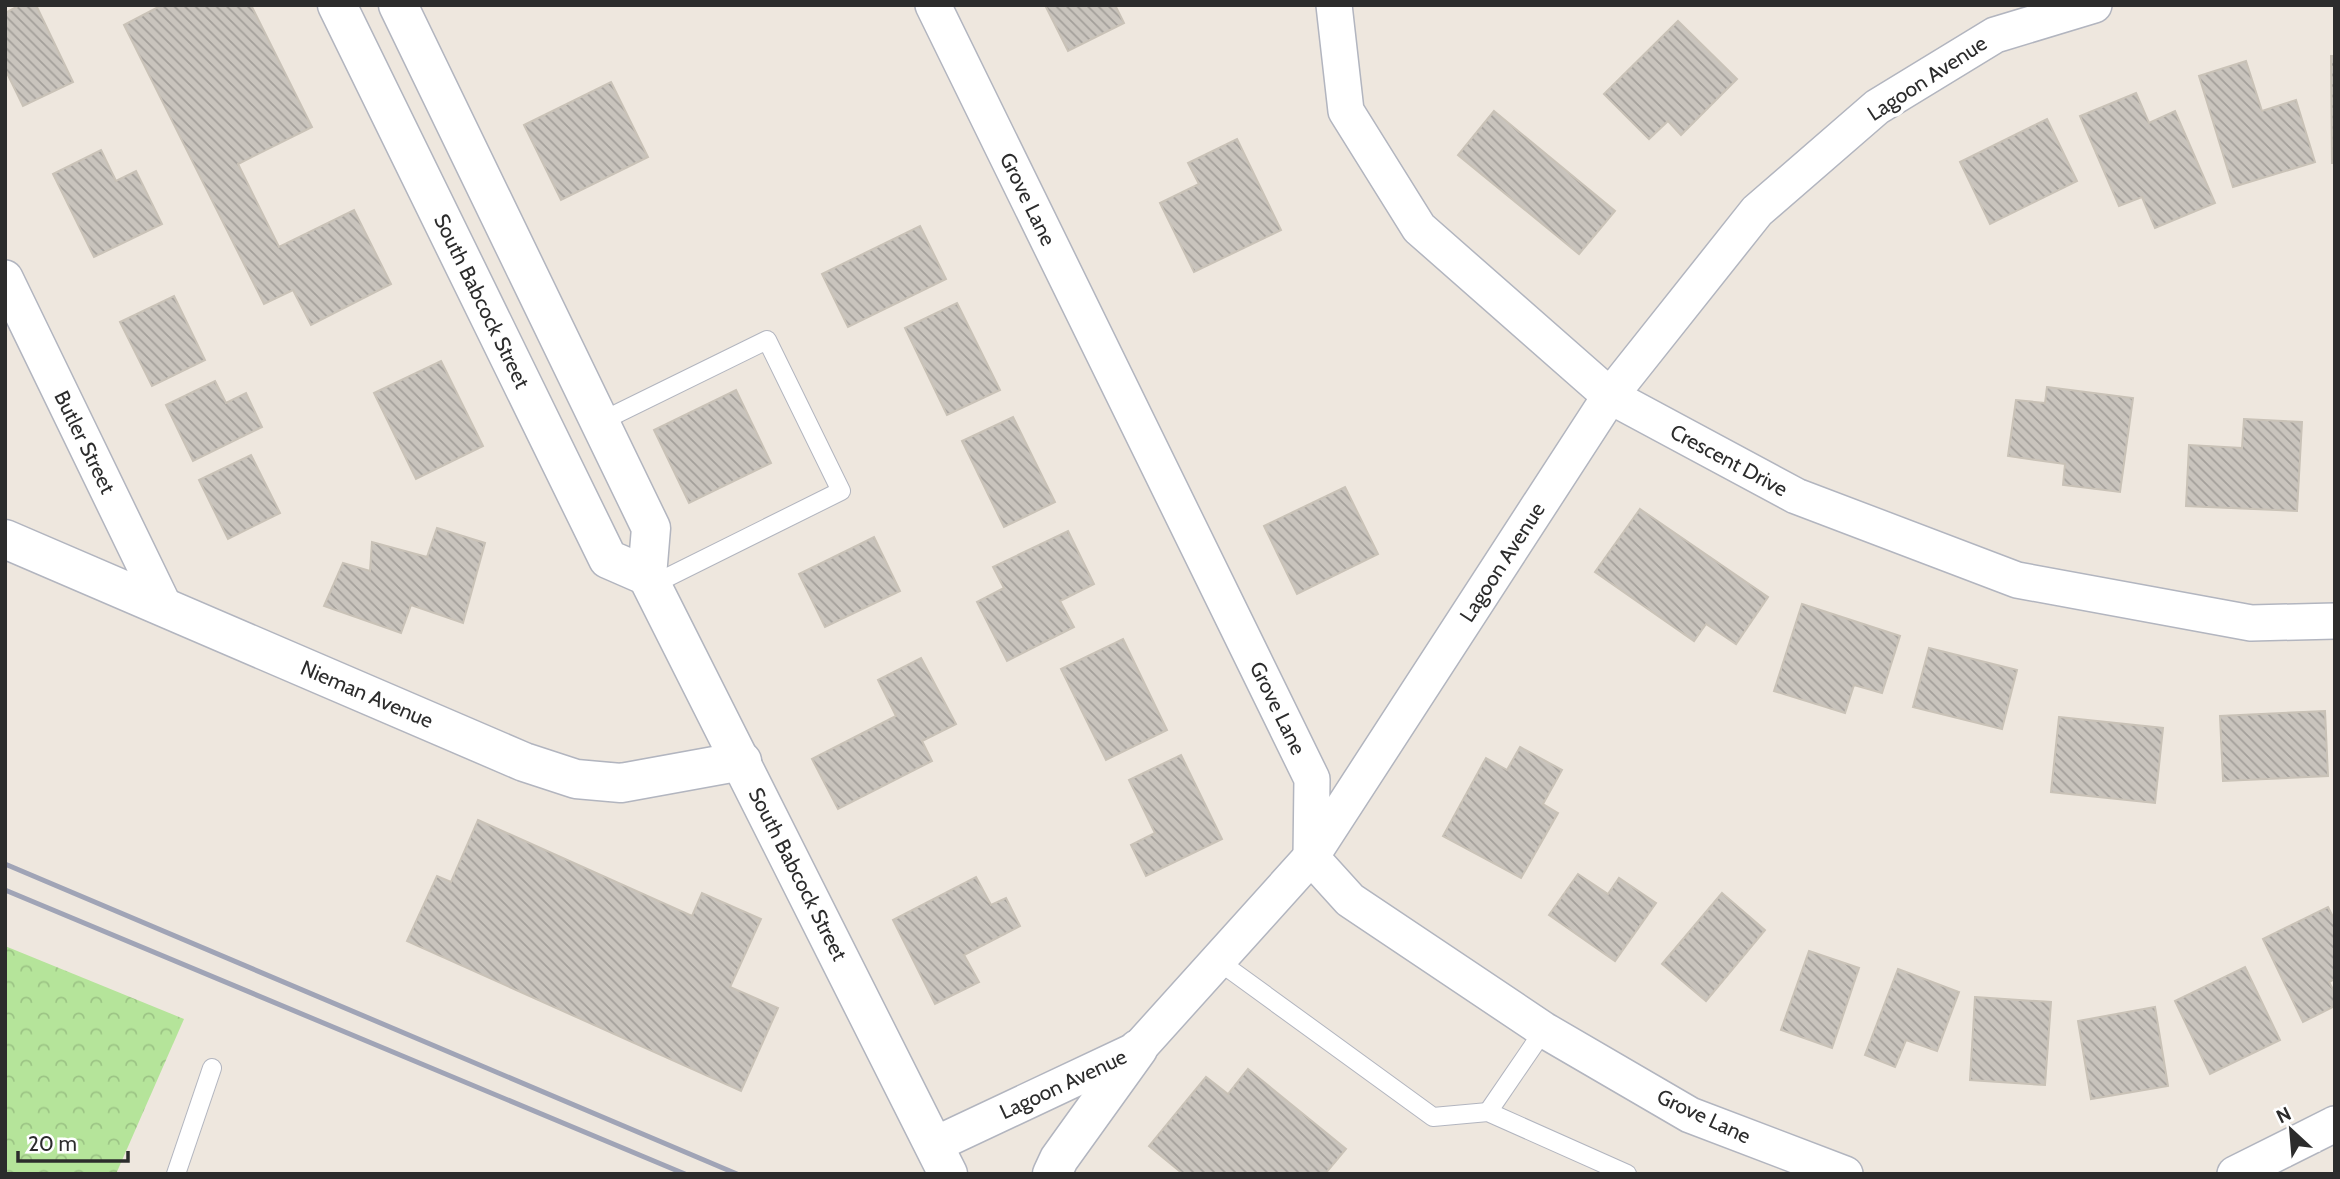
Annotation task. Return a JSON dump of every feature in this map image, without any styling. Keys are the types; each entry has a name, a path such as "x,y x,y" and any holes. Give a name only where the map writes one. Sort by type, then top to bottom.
{"main road":[{"name":"South Babcock Street","path":"337,5 608,559 649,580 941,1160"},
{"path":"398,5 651,528 649,580"},
{"name":"Nieman Avenue","path":"5,539 524,762 576,779 621,783 742,761"},
{"path":"1052,1174 1059,1159 1138,1049"}],"street":[{"name":"Grove Lane","path":"933,5 1312,779 1311,857 1350,900 1544,1030 1690,1115 1845,1174"},
{"name":"Crescent Drive","path":"1334,5 1346,111 1419,228 1610,397 1796,496 2017,580 2251,623 2335,621"},
{"name":"Lagoon Avenue","path":"941,1160 1138,1049 1311,857 1610,397 1757,211 1877,107 1995,35 2094,5"},
{"name":"Butler Street","path":"5,278 164,606"},
{"path":"2235,1174 2335,1124"}],"lane":[{"path":"600,422 767,340 841,491 649,580"},
{"path":"1217,960 1433,1117 1488,1112 1627,1174"},
{"path":"1488,1112 1544,1030"},
{"path":"176,1174 212,1068"}],"green space":[{"path":"5,946 184,1019 116,1174 5,1174"}],"building":[{"path":"20,5 36,5 73,82 23,106 5,69 5,13"},
{"path":"162,5 251,5 312,127 238,164 279,247 354,210 391,284 311,325 293,290 264,304 124,25"},
{"path":"1045,5 1115,5 1124,23 1068,51"},
{"path":"1678,21 1737,79 1681,135 1668,121 1649,139 1604,94"},
{"path":"2331,56 2335,56 2335,163 2332,163"},
{"path":"2246,61 2262,111 2296,100 2315,162 2233,187 2199,76"},
{"path":"611,82 648,157 561,200 524,125"},
{"path":"2136,93 2149,123 2175,111 2215,203 2155,228 2142,197 2119,206 2080,116"},
{"path":"1494,111 1615,211 1579,254 1458,155"},
{"path":"2047,119 2077,181 1990,224 1960,162"},
{"path":"1237,139 1281,230 1194,272 1160,203 1199,184 1188,163"},
{"path":"101,150 116,181 136,171 162,224 94,257 53,174"},
{"path":"920,226 946,279 848,327 822,274"},
{"path":"174,296 205,360 152,386 120,322"},
{"path":"957,303 1000,390 947,415 905,328"},
{"path":"441,361 483,446 416,479 374,393"},
{"path":"215,381 226,403 246,393 262,427 193,461 166,405"},
{"path":"2047,387 2133,398 2120,492 2063,485 2065,464 2008,456 2016,400 2045,403"},
{"path":"736,390 771,463 689,503 654,430"},
{"path":"1013,417 1055,502 1004,527 962,441"},
{"path":"2244,419 2302,422 2297,511 2186,506 2189,445 2242,448"},
{"path":"251,455 280,513 228,539 199,480"},
{"path":"1345,487 1378,554 1297,594 1264,526"},
{"path":"1640,509 1768,597 1736,644 1706,624 1694,641 1595,572"},
{"path":"437,528 485,543 463,623 411,605 401,633 324,606 343,563 370,571 372,542 427,557"},
{"path":"1068,531 1094,584 1060,601 1074,627 1007,661 977,602 1004,588 993,567"},
{"path":"874,537 900,591 825,627 799,574"},
{"path":"1802,604 1900,636 1882,693 1854,685 1845,713 1774,691"},
{"path":"1123,639 1167,730 1106,760 1061,669"},
{"path":"1929,648 2017,670 2002,729 1913,707"},
{"path":"921,658 956,724 922,741 932,761 838,809 812,759 896,716 878,680"},
{"path":"2325,711 2328,776 2223,781 2220,716"},
{"path":"2059,717 2163,728 2155,803 2051,792"},
{"path":"1520,747 1562,770 1543,804 1558,813 1521,878 1443,836 1486,758 1507,770"},
{"path":"1181,755 1222,839 1146,876 1131,845 1155,833 1129,780"},
{"path":"478,820 692,916 702,893 761,919 730,987 778,1008 741,1091 407,941 437,876 451,882"},
{"path":"1578,874 1608,894 1619,878 1656,903 1615,961 1549,915"},
{"path":"976,877 991,905 1006,898 1020,926 964,955 979,982 935,1004 893,920"},
{"path":"1722,893 1765,930 1706,1001 1662,964"},
{"path":"2328,907 2335,921 2335,979 2329,982 2335,993 2335,1006 2303,1022 2263,939"},
{"path":"1809,951 1859,968 1832,1048 1781,1030"},
{"path":"2245,967 2280,1040 2210,1074 2175,1001"},
{"path":"1898,969 1959,992 1937,1051 1906,1040 1895,1067 1865,1055"},
{"path":"1975,997 2051,1002 2045,1085 1970,1080"},
{"path":"2155,1007 2168,1086 2091,1099 2078,1021"},
{"path":"1248,1069 1346,1149 1325,1174 1183,1174 1149,1146 1206,1077 1228,1094"}],"railway":[{"path":"5,864 737,1174"},
{"path":"5,890 685,1174"}]}
